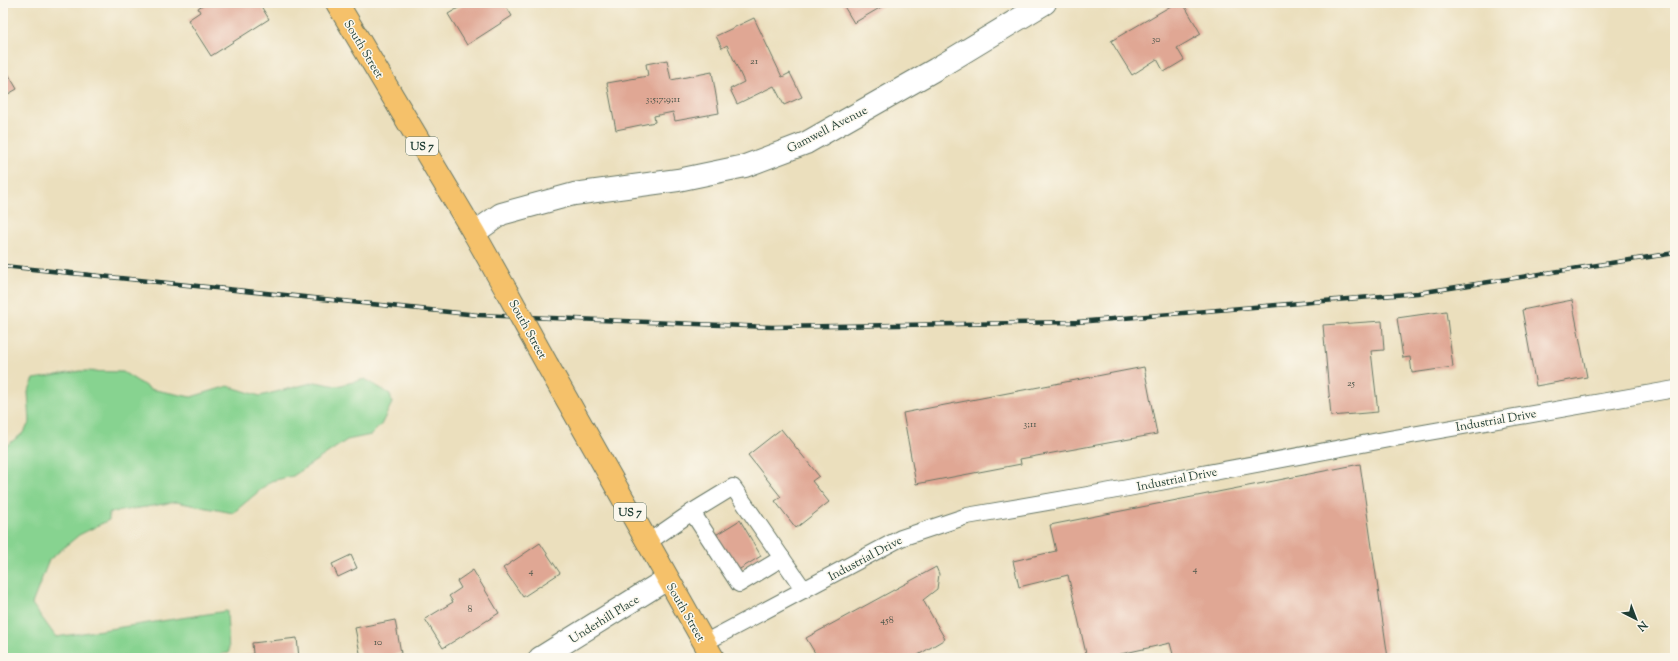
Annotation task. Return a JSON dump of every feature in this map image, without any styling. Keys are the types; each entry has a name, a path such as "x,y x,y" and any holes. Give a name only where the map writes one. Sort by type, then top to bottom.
{"highway":[{"name":"South Street","path":"337,3 474,233 708,650"}],"street":[{"name":"Gamwell Avenue","path":"474,233 501,214 574,194 678,180 745,166 806,143 936,70 1045,3"},
{"name":"Underhill Place","path":"540,658 667,579"}],"lane":[{"name":"Industrial Drive","path":"708,650 804,590 901,538 967,516 1128,488 1389,439 1675,389"},
{"path":"647,543 692,512 733,487 804,590"},
{"path":"692,512 739,584 782,558"}],"green space":[{"path":"80,371 123,372 150,389 191,397 228,386 260,396 315,382 337,386 365,379 390,394 392,403 381,425 371,435 347,440 293,476 271,481 233,513 176,502 109,513 109,520 79,535 49,560 32,604 56,637 227,611 229,653 221,654 221,658 3,658 3,448 22,434 30,422 28,392 34,379"}],"building":[{"path":"206,3 259,3 269,19 211,56 188,20 200,12 198,8"},
{"path":"467,3 504,3 512,16 467,45 448,14"},
{"path":"842,3 888,3 854,23"},
{"path":"1176,3 1183,3 1201,34 1177,48 1184,60 1164,72 1157,59 1132,75 1111,41"},
{"path":"754,18 782,77 790,73 802,97 784,105 774,86 737,104 730,89 744,82 727,45 722,48 716,36"},
{"path":"667,60 671,80 712,72 719,113 675,121 673,112 654,116 655,122 616,130 607,83 648,76 646,64"},
{"path":"3,65 17,89 3,97"},
{"path":"1572,300 1587,377 1536,386 1522,310"},
{"path":"1446,311 1453,367 1412,373 1410,357 1403,358 1397,318"},
{"path":"1382,321 1384,350 1371,351 1378,412 1331,416 1323,325"},
{"path":"1144,367 1157,434 1020,459 1021,464 916,484 903,413"},
{"path":"781,429 819,476 812,481 829,502 796,528 775,501 781,497 748,455"},
{"path":"1360,464 1388,658 1235,658 1235,656 1228,658 1174,658 1170,643 1103,658 1087,658 1068,575 1019,587 1013,561 1056,551 1050,525"},
{"path":"740,520 761,556 735,572 714,536"},
{"path":"540,543 560,573 523,597 503,568"},
{"path":"351,555 357,568 338,577 332,564"},
{"path":"936,567 939,574 937,589 923,600 945,639 913,658 818,658 806,638"},
{"path":"473,570 499,613 443,648 425,619 453,602 449,596 461,588 457,581"},
{"path":"395,620 401,653 377,658 361,658 355,628"},
{"path":"297,638 299,658 228,658 253,654 252,643"}],"railway":[{"path":"3,266 478,315 772,327 1077,322 1418,293 1675,253"}]}
